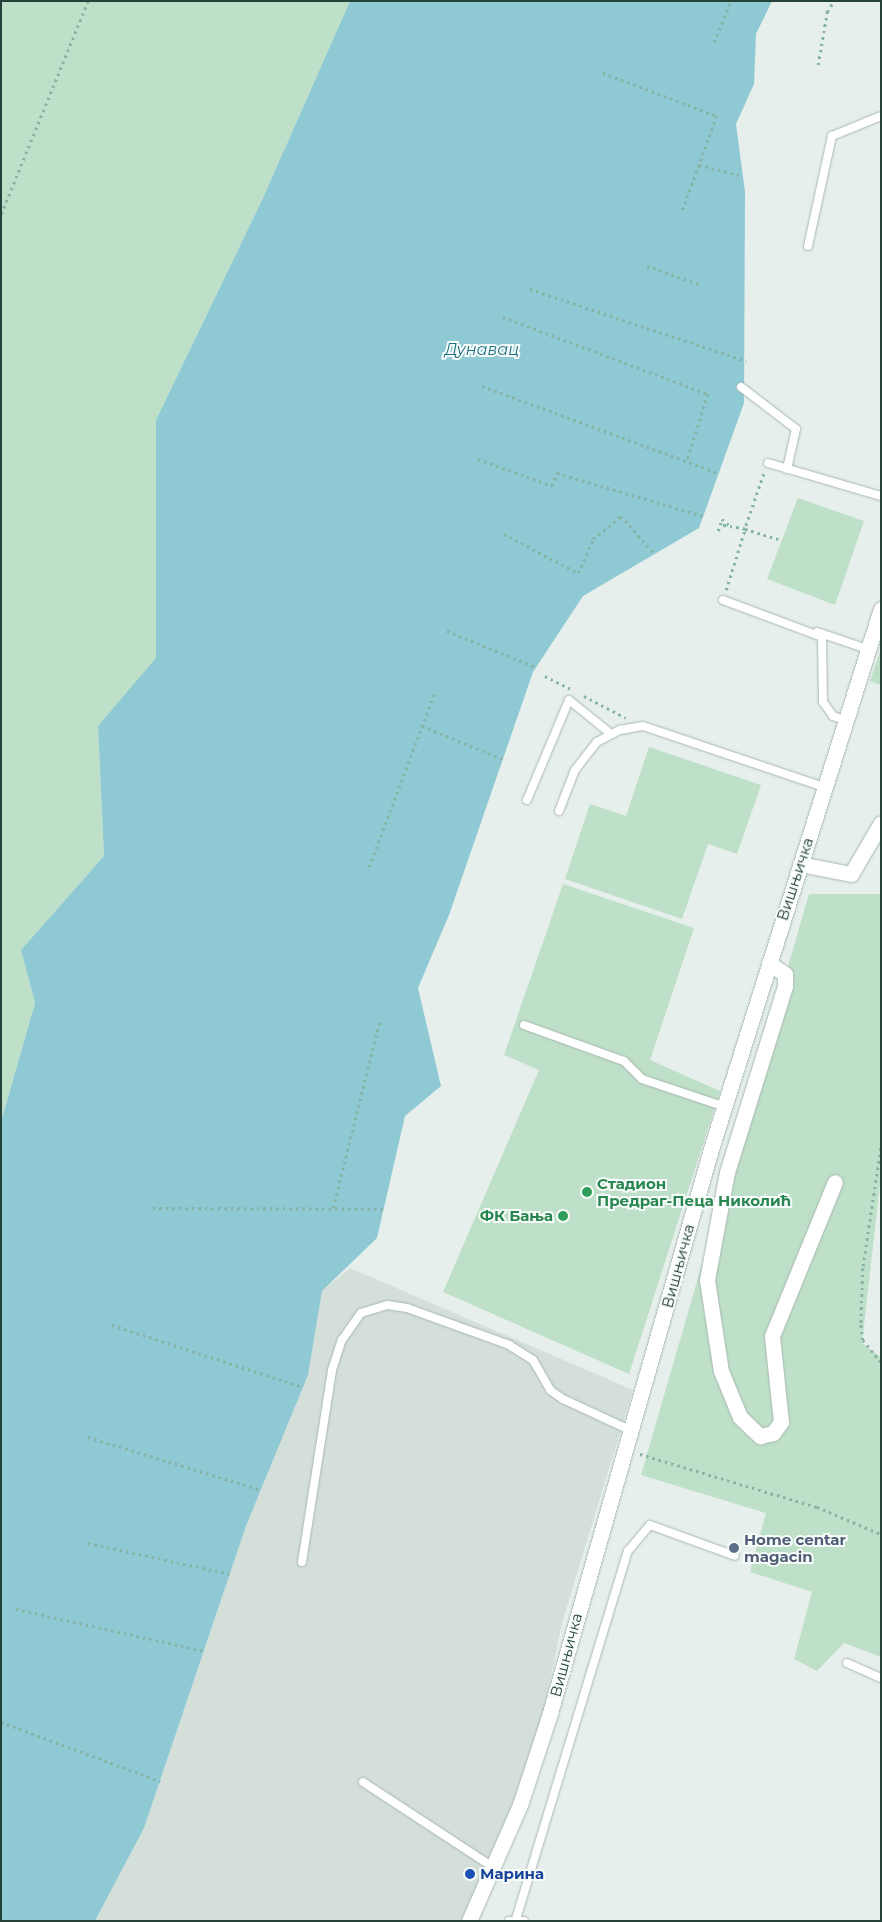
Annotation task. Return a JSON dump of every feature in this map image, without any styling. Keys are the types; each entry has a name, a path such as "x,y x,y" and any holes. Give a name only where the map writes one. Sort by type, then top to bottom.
{"street":[{"name":"Вишњичка","path":"469,1921 494,1867 542,1740 725,1107 844,720 881,609"},
{"path":"800,864 851,874 881,823"},
{"path":"769,963 785,974 785,986 727,1172 707,1280 720,1371 740,1417 760,1436 773,1433 781,1422 772,1336 835,1182"}],"lane":[{"path":"808,246 832,136 881,116"},
{"path":"741,387 796,429 787,469"},
{"path":"768,463 881,496"},
{"path":"722,600 867,649"},
{"path":"815,632 825,645 823,702 833,716 844,720"},
{"path":"527,800 569,700 611,734"},
{"path":"559,811 583,757 611,734 643,726 824,788"},
{"path":"524,1025 624,1061 642,1080 725,1107"},
{"path":"302,1562 332,1370 342,1340 361,1313 388,1305 407,1308 509,1345 533,1360 547,1386 563,1399 632,1431"},
{"path":"524,1921 513,1920 628,1551 650,1526 735,1556"},
{"path":"847,1663 881,1678"},
{"path":"363,1782 494,1867"}],"path":[{"path":"1,214 88,1"},
{"path":"714,42 731,1"},
{"path":"818,64 827,12 834,1"},
{"path":"603,73 717,116 682,212"},
{"path":"699,165 743,176"},
{"path":"647,266 701,285"},
{"path":"530,290 746,361"},
{"path":"503,317 708,394 687,461"},
{"path":"482,386 719,473"},
{"path":"478,459 552,486 557,473 703,516"},
{"path":"722,600 768,463"},
{"path":"504,534 578,573 593,539 621,516 655,554"},
{"path":"718,531 723,517 729,525"},
{"path":"720,526 729,525 782,540"},
{"path":"447,631 535,667"},
{"path":"545,676 643,726"},
{"path":"369,867 434,694"},
{"path":"422,726 503,758"},
{"path":"333,1208 380,1019"},
{"path":"881,1148 861,1303 863,1340 881,1362"},
{"path":"153,1208 384,1209"},
{"path":"112,1325 303,1387"},
{"path":"88,1437 261,1490"},
{"path":"626,1450 817,1507 881,1534"},
{"path":"88,1543 230,1574"},
{"path":"16,1609 204,1651"},
{"path":"1,1722 160,1781"}],"shaded area":[{"path":"350,1268 633,1390 562,1623 543,1715 499,1846 465,1921 95,1921 144,1828 246,1526 308,1375 322,1291"}],"green space":[{"path":"1,1 350,1 263,198 156,420 156,659 98,726 104,856 21,950 35,1003 1,1122"},
{"path":"798,498 864,521 835,605 767,579"},
{"path":"881,649 881,685 870,681"},
{"path":"649,747 761,785 737,854 708,844 682,919 565,879 590,804 626,816"},
{"name":"Стадион Предраг-Пеца Николић","path":"563,884 694,928 650,1060 720,1091 629,1374 443,1292 539,1070 504,1055"},
{"path":"809,894 881,894 881,1176 862,1343 881,1357 881,1657 844,1643 817,1671 794,1659 812,1592 750,1572 766,1513 641,1475"}],"water":[{"name":"Дунавац","path":"350,1 772,1 756,34 754,84 736,124 745,192 744,403 699,528 583,596 533,672 449,915 418,988 441,1086 405,1116 377,1238 322,1291 308,1375 246,1526 144,1828 95,1921 1,1921 1,1122 35,1003 21,950 104,856 98,726 156,658 156,420 263,198"}],"place":[{"name":"Стадион Предраг-Пеца Николић","path":"587,1192"},
{"name":"ФК Бања","path":"563,1216"},
{"name":"Home centar magacin","path":"734,1548"},
{"name":"Марина","path":"470,1874"}]}
